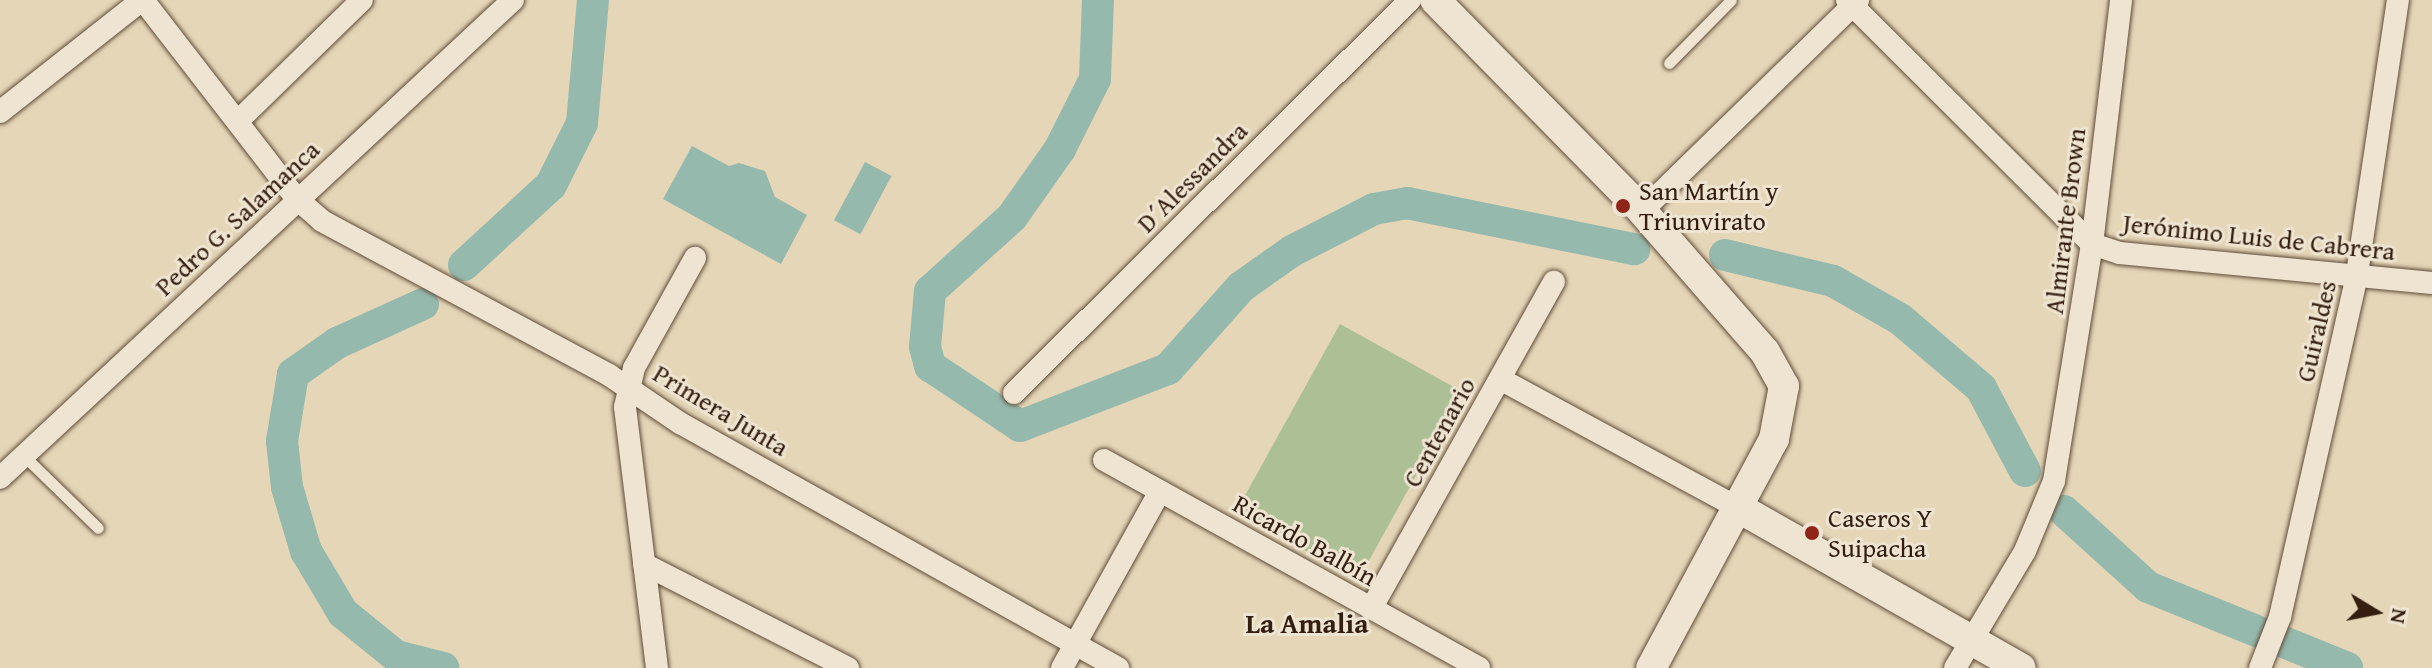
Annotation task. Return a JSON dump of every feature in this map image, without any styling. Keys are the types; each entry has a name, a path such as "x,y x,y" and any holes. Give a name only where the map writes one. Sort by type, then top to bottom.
{"main road":[{"path":"1435,0 1642,211 1765,352 1784,386 1781,419 1739,508 1651,668"},
{"path":"1739,508 2021,668"}],"street":[{"path":"0,112 142,0"},
{"name":"Primera Junta","path":"142,0 297,199 322,221 627,386 680,423 1118,668"},
{"path":"238,121 362,0"},
{"name":"Pedro G. Salamanca","path":"0,478 513,0"},
{"name":"D´Alessandra","path":"1014,393 1410,0"},
{"name":"Almirante Brown","path":"1955,668 2043,515 2062,448 2092,244 2121,0"},
{"name":"Guiraldes","path":"2260,668 2280,617 2357,274 2398,0"},
{"path":"1642,211 1852,2"},
{"name":"Jerónimo Luis de Cabrera","path":"1852,2 2092,244 2120,253 2432,283"},
{"path":"657,668 625,407 627,386 695,258"},
{"name":"Centenario","path":"1371,609 1554,282"},
{"path":"1500,379 1739,508"},
{"name":"Ricardo Balbín","path":"1104,460 1479,668"},
{"path":"1062,668 1160,491"},
{"path":"644,564 848,668"}],"lane":[{"path":"1669,63 1731,0"},
{"path":"24,456 98,528"}],"green space":[{"path":"1340,324 1462,392 1358,580 1236,512"}],"water":[{"path":"692,146 729,166 739,163 765,171 775,197 807,215 781,264 663,199"},
{"path":"865,162 891,176 861,234 834,220"}],"waterway":[{"path":"464,265 551,185 582,123 593,0"},
{"path":"1098,0 1095,79 1060,149 1012,217 930,291 925,347 930,366 1020,426 1168,369 1241,287 1292,251 1374,209 1407,203 1634,249"},
{"path":"1725,255 1833,281 1900,319 1981,388 2025,471"},
{"path":"423,304 337,343 293,374 282,441 287,487 306,551 343,613 396,656 443,668"},
{"path":"2064,511 2148,587 2347,668"}],"place":[{"name":"San Martín y Triunvirato","path":"1623,206"},
{"name":"Caseros Y Suipacha","path":"1812,533"}],"district":[{"name":"La Amalia","path":"1307,623"}]}
